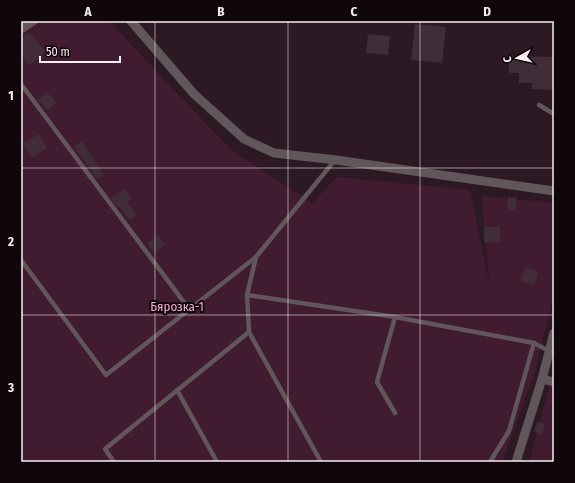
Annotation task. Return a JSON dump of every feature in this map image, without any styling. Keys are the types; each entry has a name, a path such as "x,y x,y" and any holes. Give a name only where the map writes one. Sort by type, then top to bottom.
{"street":[{"path":"21,29 33,21"},
{"path":"131,21 194,94 244,139 274,153 336,160 554,191"},
{"path":"516,462 542,379 554,333"},
{"path":"542,379 554,382"}],"lane":[{"path":"21,84 189,309"},
{"path":"539,105 554,114"},
{"path":"21,260 106,375 256,257 336,160"},
{"path":"256,257 247,295 249,332 320,462"},
{"path":"247,295 395,317 534,343 549,351"},
{"path":"395,317 377,382 395,413"},
{"path":"114,462 105,448 249,332"},
{"path":"490,462 509,431 534,343"},
{"path":"177,390 217,462"}],"green space":[{"name":"Бярозка-1","path":"21,21 109,21 230,149 312,203 337,177 470,190 489,283 482,196 554,203 554,293 535,372 502,462 21,462"},
{"path":"554,371 554,462 529,462"}],"building":[{"path":"415,24 446,27 442,63 411,60"},
{"path":"29,32 46,52 29,65 21,55 21,38"},
{"path":"368,34 390,36 388,55 366,53"},
{"path":"509,56 554,57 554,87 552,90 532,89 532,83 519,83 519,73 509,73"},
{"path":"47,92 56,103 47,110 38,99"},
{"path":"39,134 47,148 32,158 23,143"},
{"path":"82,141 104,175 97,179 74,146"},
{"path":"125,189 132,199 127,202 137,215 130,220 120,207 118,208 111,198"},
{"path":"508,197 517,198 516,210 507,209"},
{"path":"484,227 500,227 500,242 484,242"},
{"path":"158,235 165,245 154,253 147,243"},
{"path":"525,267 538,271 535,285 521,281"},
{"path":"537,422 545,424 542,434 534,432"}]}
